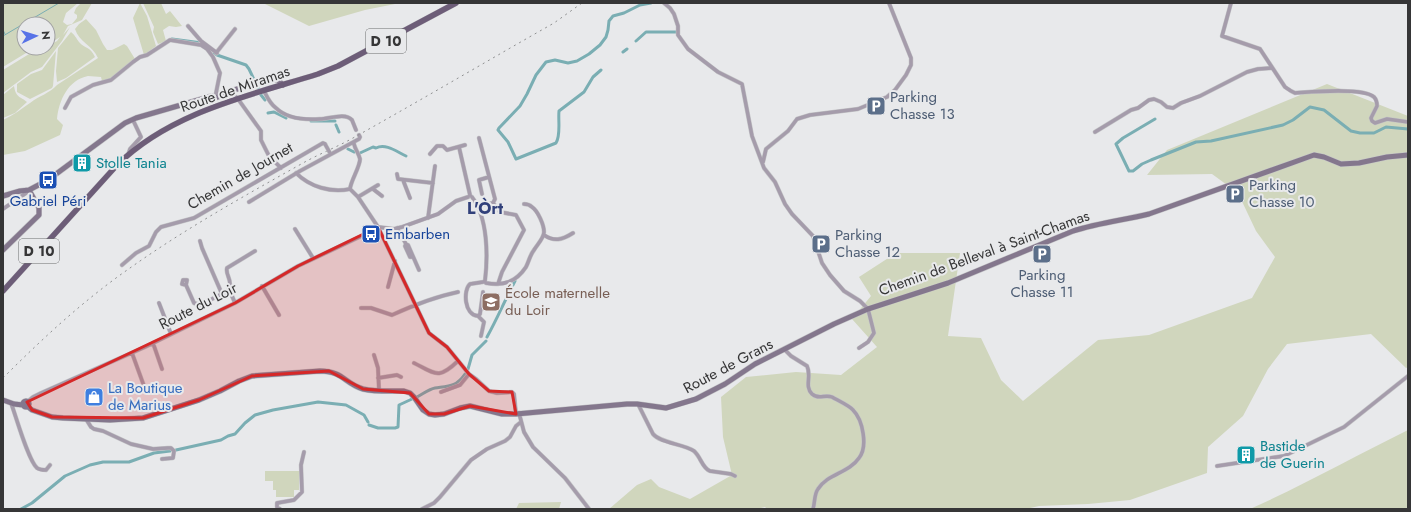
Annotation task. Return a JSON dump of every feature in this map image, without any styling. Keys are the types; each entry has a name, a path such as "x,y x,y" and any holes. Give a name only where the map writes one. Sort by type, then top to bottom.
{"main road":[{"name":"Route de Miramas","path":"3,291 128,155 147,140 180,120 192,115 314,75 350,60 456,3"}],"street":[{"path":"664,3 674,14 678,26 678,35 688,49 718,72 742,84 752,136 764,168 778,186 785,204 792,214 813,236 822,263 830,275 844,290 860,301 868,309 874,333 868,342 859,348"},
{"path":"763,163 766,149 788,131 797,119 810,115 858,109 887,97 900,85 911,65 911,58 889,3"},
{"path":"1231,3 1222,36 1260,49 1285,87 1290,91 1295,93 1356,91 1373,97 1377,106 1371,118 1375,123 1387,119 1408,122"},
{"path":"188,26 201,41 217,53"},
{"path":"214,57 235,29"},
{"path":"64,108 71,97 93,85 111,80 140,57 147,55 170,40 201,45 214,57 220,73 216,94"},
{"path":"1095,132 1131,110 1138,108 1149,100 1154,99 1167,107 1173,108 1247,72 1258,69 1272,68"},
{"path":"3,209 29,190 53,177 121,125 216,94 272,79 278,80 283,85"},
{"path":"264,91 272,104 284,114 304,119 346,116 352,120 356,130"},
{"path":"226,92 239,99 261,131 261,140 269,156 281,168"},
{"path":"128,155 130,149 141,137 133,120"},
{"path":"359,135 360,139 354,142 354,144 359,155 360,162 350,189 358,197 378,227 429,333 447,347 469,374 476,378 489,391 497,393 512,392 514,394 524,432 533,447 564,478 588,509"},
{"path":"479,138 495,197 493,203"},
{"name":"Chemin de Journet","path":"248,202 296,173 354,142"},
{"name":"Chemin de Journet","path":"122,265 136,253 149,246 156,232 161,228 194,218 323,143 331,154"},
{"path":"430,154 437,146 443,146 447,150 465,145"},
{"path":"459,146 470,196 477,206 483,224 486,245 485,282"},
{"name":"Chemin de Belleval à Saint-Chamas","path":"868,309 948,283 1073,230 1091,225 1123,221 1149,214 1308,156 1314,155 1324,157 1341,164 1359,163 1387,157 1408,155"},
{"path":"428,218 435,166"},
{"name":"Chemin de Journet","path":"296,173 311,183 329,190 350,189"},
{"path":"397,174 398,179 433,183"},
{"path":"482,194 479,180 489,177"},
{"path":"403,180 410,198"},
{"path":"358,197 378,185"},
{"path":"373,189 382,196"},
{"path":"3,196 20,190 29,190"},
{"path":"3,250 39,215 39,208 29,190"},
{"path":"10,194 14,202"},
{"path":"378,227 402,227 438,214 456,201 470,196"},
{"path":"477,206 493,203"},
{"path":"493,203 500,212 516,215 524,230 502,272 498,284"},
{"path":"481,336 484,322 478,316 471,314 468,311 467,288 470,284 485,282 503,285 512,281 521,273 544,235 544,228 537,212 532,207 524,204"},
{"name":"Route du Loir","path":"26,405 41,393 132,353 235,303 262,286 313,258 378,227"},
{"path":"397,228 413,254 419,270"},
{"path":"295,229 313,258"},
{"path":"544,235 551,240 555,240 573,233"},
{"path":"200,241 222,294"},
{"path":"235,303 229,289 230,282 226,270 255,251"},
{"path":"388,287 395,260"},
{"path":"186,285 194,303 200,305 229,289"},
{"path":"262,286 279,315"},
{"path":"361,308 371,308 390,315 436,297 458,292"},
{"path":"478,316 480,314 483,292"},
{"path":"159,303 171,334"},
{"name":"Route de Grans","path":"6,402 26,405 32,410 52,417 110,420 144,418 200,400 252,376 329,371 336,373 355,386 364,389 404,391 410,393 423,410 429,414 435,415 444,414 470,406 502,414 604,405 638,404 666,408 696,398 725,384 755,364 834,324 868,309"},
{"path":"153,343 162,369"},
{"path":"785,350 791,356 807,366 810,376 808,388 812,394 816,397 829,396 853,409 864,434 864,448 859,458 850,467 822,483 816,490 813,509"},
{"path":"132,353 144,386"},
{"path":"374,355 379,390"},
{"path":"414,364 436,374 441,374 447,371 458,361"},
{"path":"441,392 460,385 469,374"},
{"path":"378,378 397,375 401,377"},
{"path":"1217,466 1284,456 1344,427 1408,376"},
{"path":"6,402 36,467 46,470 50,465"},
{"path":"638,404 656,438 694,451 701,459 707,470 735,476"},
{"path":"86,419 94,429 103,431 131,444 153,448 171,448 174,451 173,458 162,459"},
{"path":"422,509 434,503 440,497 471,460 487,449 505,441 510,437 516,426 521,422"},
{"path":"280,509 277,507 277,503 294,500 302,492 301,465 304,452"}],"highlighted area":[{"path":"378,227 429,333 447,347 469,374 489,391 512,392 516,414 470,406 444,414 429,414 410,393 363,389 329,371 252,376 199,400 143,418 52,417 32,410 27,402 235,303 298,266"}],"green space":[{"path":"3,3 78,3 66,13 63,22 67,25 72,24 77,18 77,15 74,13 76,8 81,3 92,3 82,20 68,26 63,35 70,27 56,49 56,42 60,37 56,40 56,16 16,16 16,56 21,56 3,67"},
{"path":"140,3 147,16 156,46 144,55 133,18"},
{"path":"143,3 161,3 166,14 170,11 182,26 169,26 163,30 166,41 158,44 153,32 154,27"},
{"path":"263,3 400,3 365,10 309,26"},
{"path":"86,19 96,30 107,50 112,50 124,44 127,46 135,59 107,80 102,81 101,77 88,76 81,78 70,86 62,98 58,112 57,119 63,125 60,135 25,151 3,155 3,120 98,58 79,37 75,29"},
{"path":"71,32 81,44 91,51 95,57 66,78 57,82 56,71 58,48"},
{"path":"26,56 50,56 42,67 31,72 3,93 3,70"},
{"path":"52,56 56,56 52,88 30,99 17,92 17,84 31,74 42,70"},
{"path":"1327,84 1408,116 1408,367 1406,368 1371,334 1287,344 1268,369 1243,416 1208,447 1207,473 1130,500 1088,504 1039,506 1026,509 767,509 765,507 757,509 609,509 637,485 651,479 659,487 690,499 732,475 723,437 721,397 746,377 796,372 841,375 877,347 852,319 871,296 859,277 896,253 960,253 948,336 981,338 1001,380 1023,401 1098,340 1149,335 1252,298 1275,257 1256,231 1238,193 1212,174 1147,175 1167,150"},
{"path":"14,86 17,95 27,102 15,113 3,118 3,95"},
{"path":"1408,430 1408,509 1250,509 1290,490"},
{"path":"265,471 299,471 299,490 294,490 294,497 276,497 276,490 273,490 273,481 265,481"},
{"path":"561,502 559,509 516,509 519,503"}],"waterway":[{"path":"3,36 59,3"},
{"path":"601,70 593,77 584,92 559,111 559,132 556,143 516,159 508,142 498,130 520,106 536,75 546,62 555,60 568,63 577,61 600,45 606,37 609,21 613,16 624,13 640,5 651,3"},
{"path":"3,30 5,34"},
{"path":"636,41 646,32 676,32"},
{"path":"172,39 202,43"},
{"path":"623,52 627,49"},
{"path":"214,53 246,65 258,88"},
{"path":"261,95 265,100"},
{"path":"1155,119 1123,138 1116,144 1129,171 1133,171 1142,164 1196,142 1211,141 1283,125 1293,120 1310,107 1324,110 1351,131 1360,133 1374,133 1386,127 1408,129"},
{"path":"268,113 274,112 286,118"},
{"path":"311,121 335,121"},
{"path":"336,125 339,132"},
{"path":"360,153 373,147 388,147 406,156"},
{"path":"348,149 354,152"},
{"path":"487,337 515,281"},
{"path":"468,369 472,355 486,341"},
{"path":"417,397 428,390 455,384 465,374"},
{"path":"369,425 378,428 398,427 399,405 412,399"},
{"path":"176,450 221,440 235,434 255,415 273,410 318,402 346,405 364,415 368,422"},
{"path":"21,509 32,503 65,476 90,465 103,462 129,462 154,453 170,451"}],"railway":[{"path":"3,378 33,348 80,306 113,280 172,240 259,188 309,160 353,138 554,23 582,3"}],"place":[{"name":"Parking Chasse 13","path":"876,106"},
{"name":"Stolle Tania","path":"82,163"},
{"name":"Gabriel Péri","path":"48,180"},
{"name":"Parking Chasse 10","path":"1235,194"},
{"name":"Embarben","path":"371,234"},
{"name":"Parking Chasse 12","path":"821,244"},
{"name":"Parking Chasse 11","path":"1042,254"},
{"name":"École maternelle du Loir","path":"491,302"},
{"name":"La Boutique de Marius","path":"94,397"},
{"name":"Bastide de Guerin","path":"1246,455"}],"district":[{"name":"L'Òrt","path":"485,208"}]}
